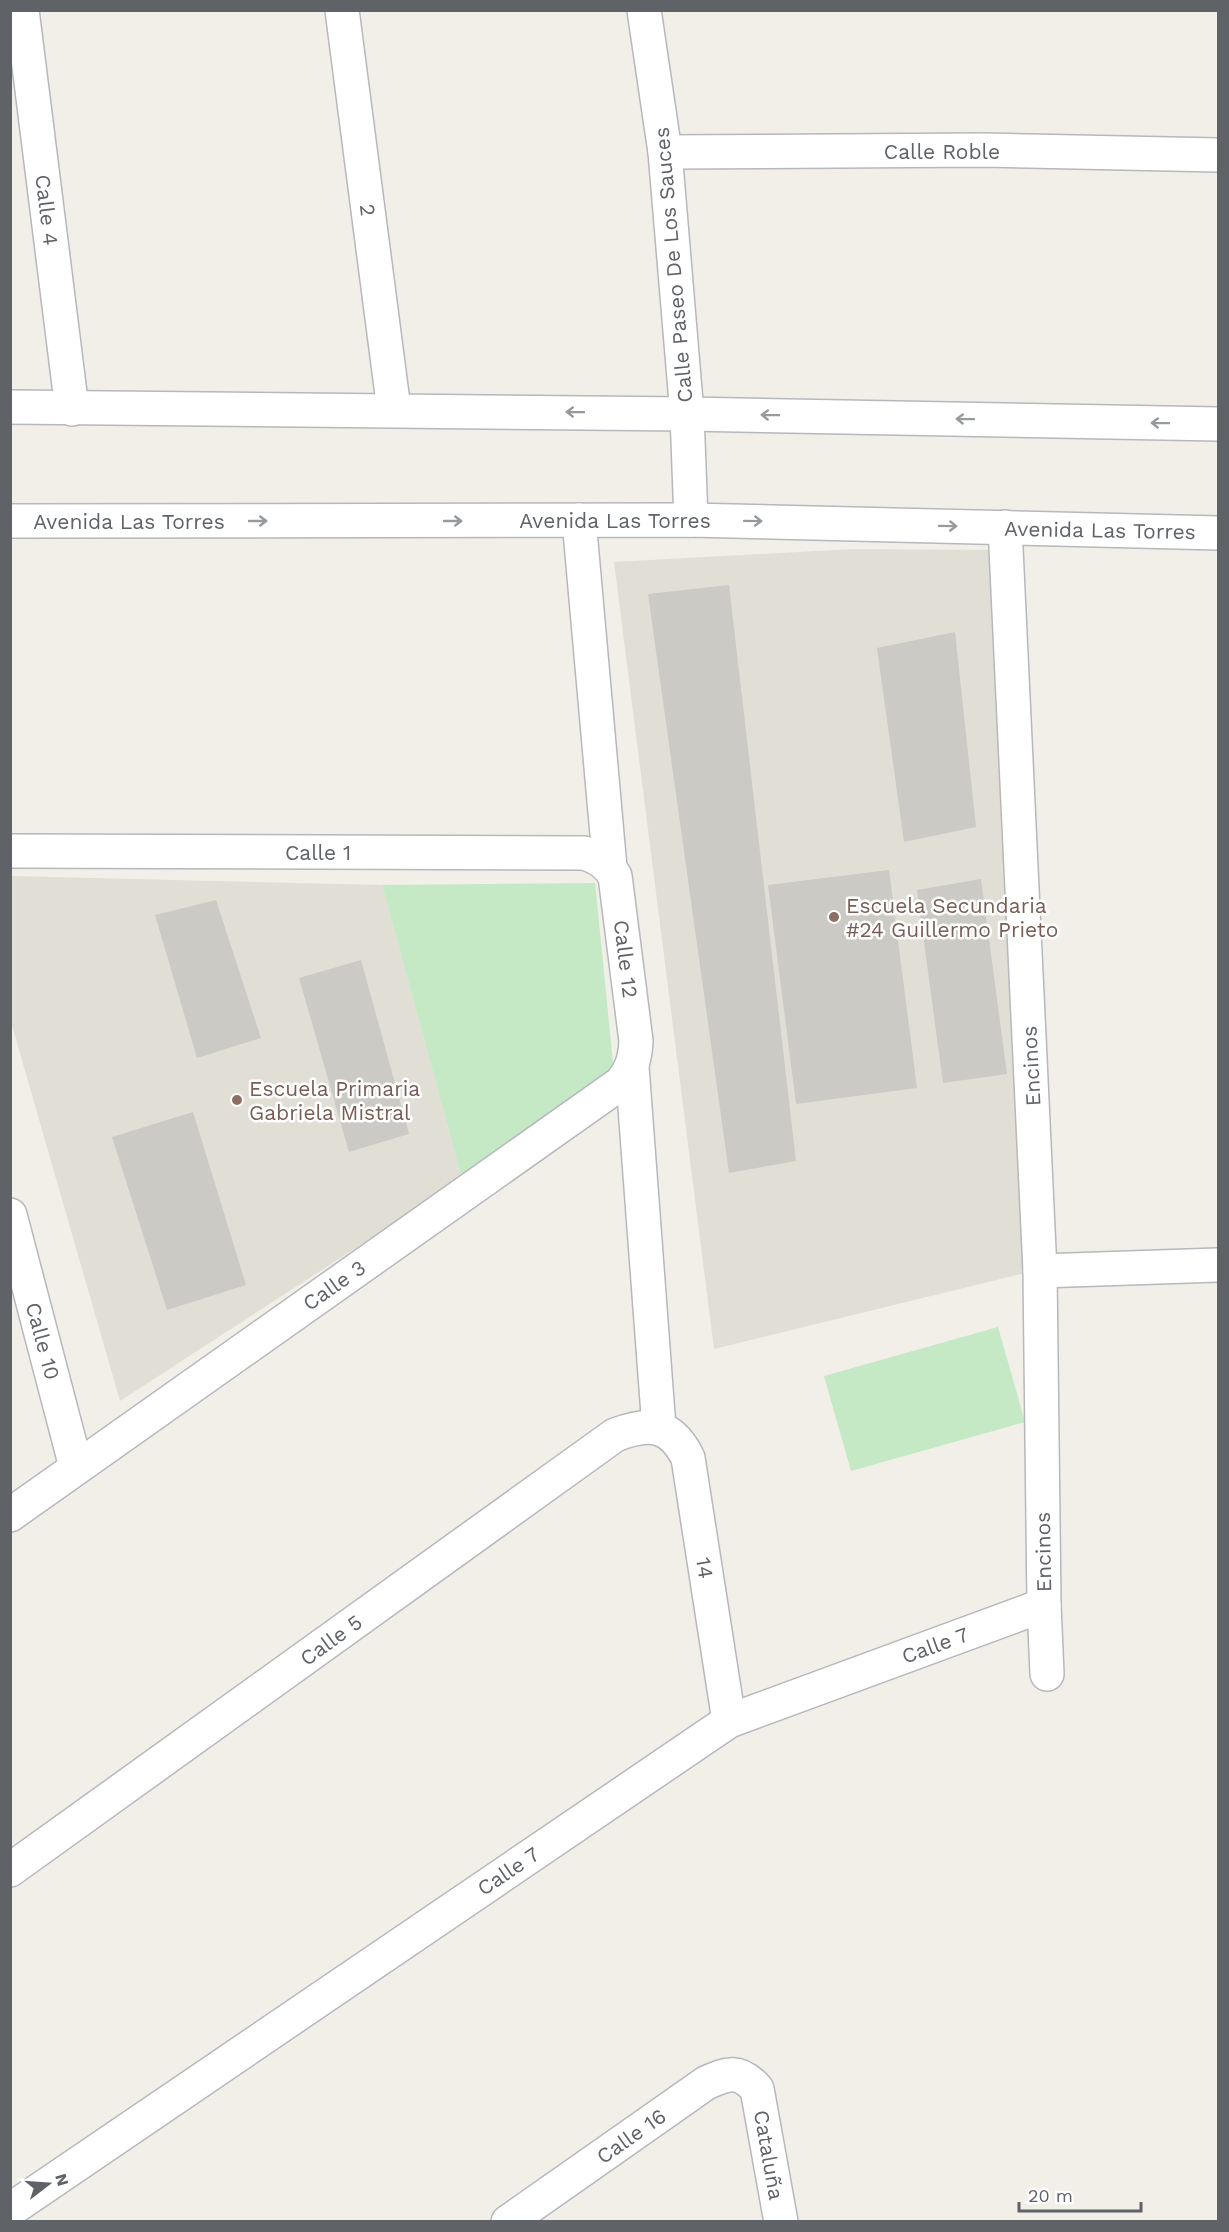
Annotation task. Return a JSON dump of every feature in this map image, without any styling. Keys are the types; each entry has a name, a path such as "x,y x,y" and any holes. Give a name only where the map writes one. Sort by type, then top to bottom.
{"street":[{"name":"Calle 4","path":"22,10 72,409"},
{"name":"2","path":"342,10 394,410"},
{"name":"Calle Paseo De Los Sauces","path":"644,10 665,152 687,414 691,520"},
{"name":"Calle Roble","path":"665,152 984,150 1218,155"},
{"path":"10,407 687,414 1218,424"},
{"name":"Calle 12","path":"579,520 612,872 634,1054 658,1428"},
{"name":"Avenida Las Torres","path":"10,521 691,520 1218,533"},
{"name":"Encinos","path":"1005,527 1040,1271 1044,1605 1047,1674"},
{"name":"Calle 1","path":"10,851 584,853 596,857 612,872"},
{"name":"Calle 3","path":"10,1515 621,1083 634,1054"},
{"name":"Calle 10","path":"10,1215 76,1467"},
{"path":"1040,1271 1218,1265"},
{"name":"14","path":"658,1428 680,1442 688,1458 729,1721"},
{"name":"Calle 5","path":"10,1870 615,1435 632,1429 658,1428"},
{"name":"Calle 7","path":"10,2210 729,1721 1044,1605"},
{"name":"Calle 16","path":"508,2222 706,2083 722,2076 736,2074 744,2077 757,2089"},
{"name":"Cataluña","path":"757,2089 781,2222"}],"shaded area":[{"name":"Escuela Secundaria #24 Guillermo Prieto","path":"853,549 992,550 1025,1273 714,1349 614,562"},
{"name":"Escuela Primaria Gabriela Mistral","path":"11,876 382,885 462,1179 120,1401 11,1022"}],"green space":[{"path":"595,883 614,1073 462,1179 382,885"},
{"path":"998,1327 1025,1422 851,1471 824,1376"}],"building":[{"path":"729,585 796,1161 729,1173 648,594"},
{"path":"955,632 976,827 904,842 877,648"},
{"path":"889,870 917,1088 796,1104 768,885"},
{"path":"981,879 1007,1074 943,1083 917,890"},
{"path":"216,900 261,1038 197,1058 155,915"},
{"path":"361,960 409,1134 349,1152 299,978"},
{"path":"193,1112 246,1285 167,1310 112,1137"}],"place":[{"name":"Escuela Secundaria #24 Guillermo Prieto","path":"834,917"},
{"name":"Escuela Primaria Gabriela Mistral","path":"237,1100"}]}
